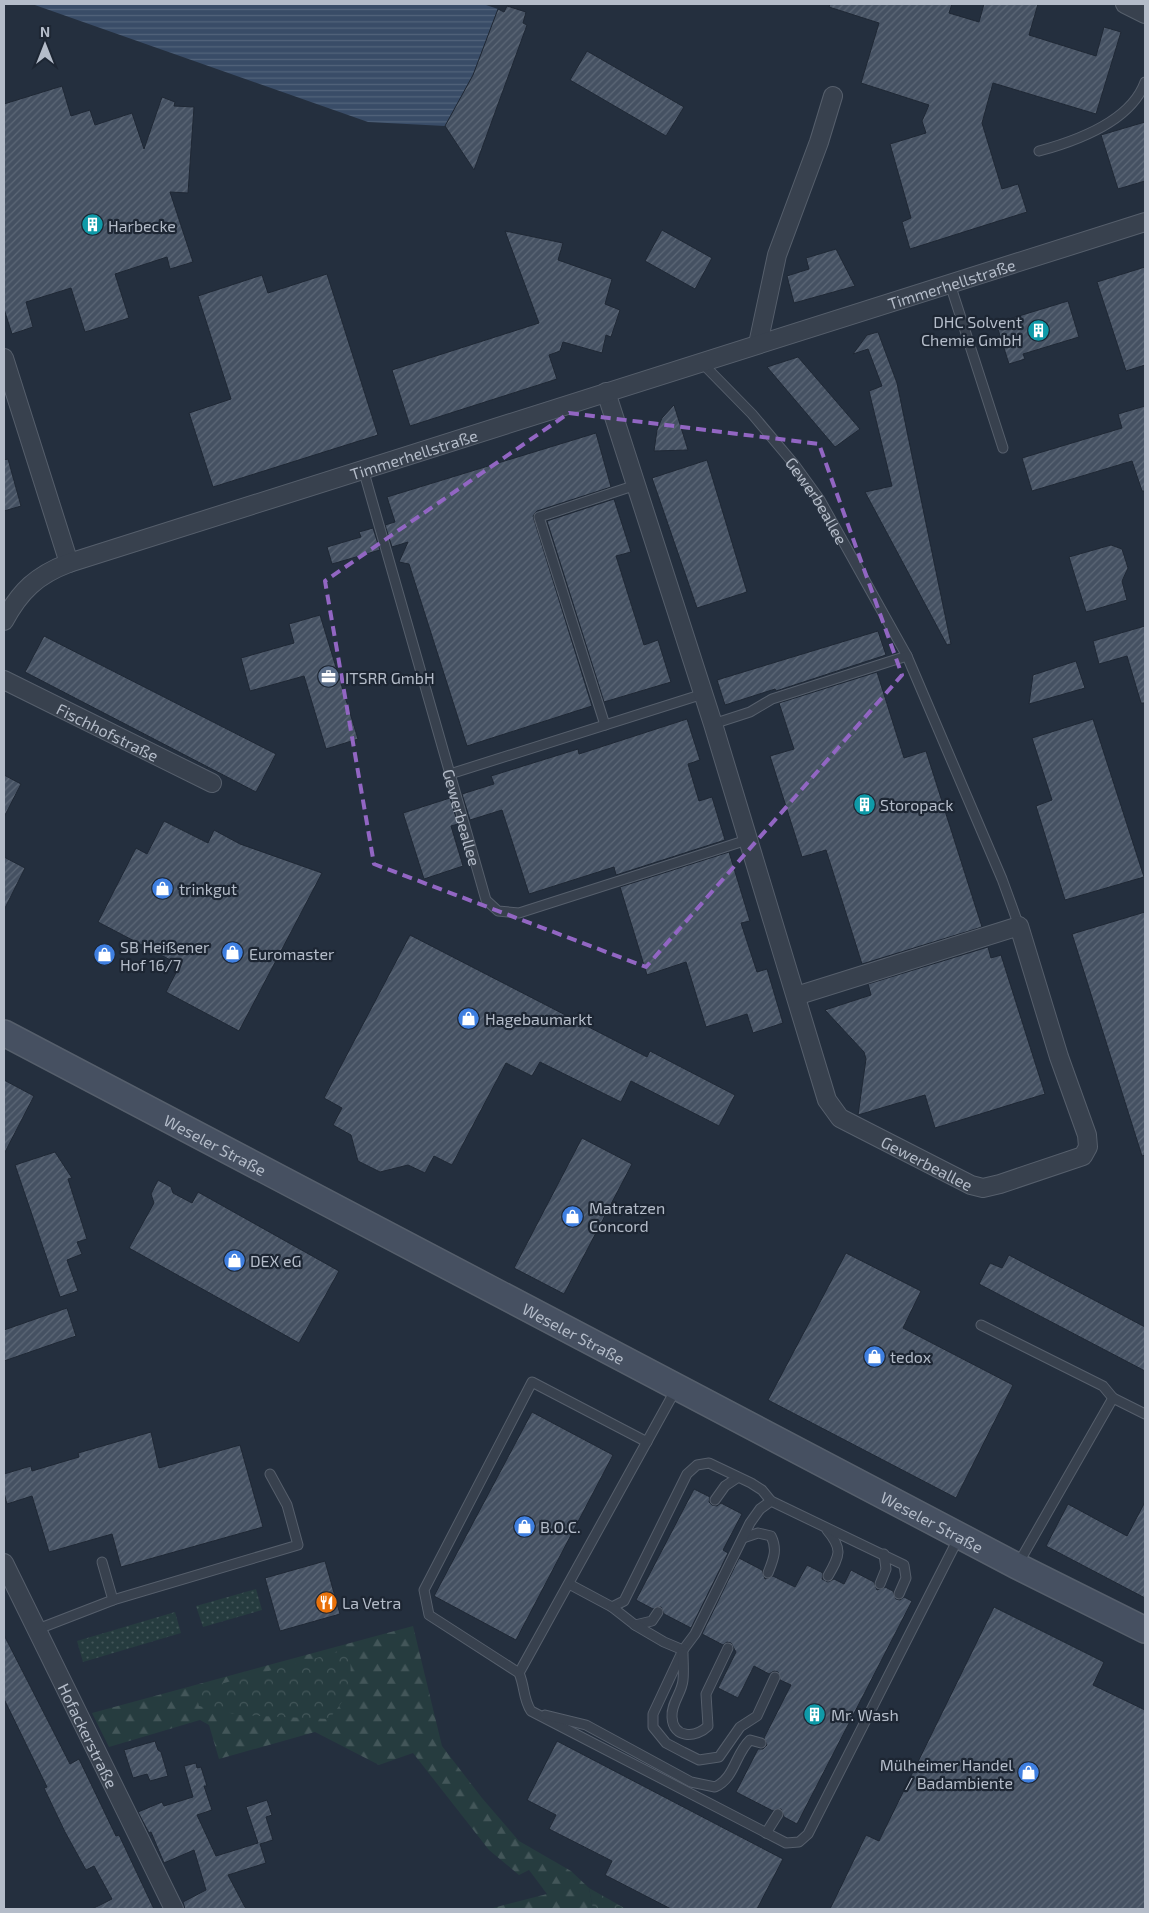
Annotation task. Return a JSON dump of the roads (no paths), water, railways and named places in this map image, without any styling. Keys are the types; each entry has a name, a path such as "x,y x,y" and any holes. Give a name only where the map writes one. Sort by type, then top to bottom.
{"main road":[{"name":"Weseler Straße","path":"4,1032 1017,1566 1145,1630"}],"street":[{"path":"1126,4 1145,14"},
{"path":"758,344 777,255 819,142 833,96"},
{"name":"Timmerhellstraße","path":"4,621 10,608 28,587 45,572 69,563 1145,222"},
{"path":"4,358 69,563"},
{"name":"Gewerbeallee","path":"606,392 704,694 827,1100 840,1118 971,1185 983,1188 1084,1156 1088,1147 1088,1134 1059,1057 1019,926"},
{"name":"Fischhofstraße","path":"4,680 212,783"},
{"path":"796,996 1019,926"},
{"name":"Hofackerstraße","path":"4,1562 174,1909"}],"lane":[{"path":"1039,151 1074,141 1116,116 1135,102 1145,82"},
{"path":"950,284 1003,448"},
{"name":"Gewerbeallee","path":"702,363 752,414 794,464 820,500 906,656 1002,879 1019,926"},
{"name":"Gewerbeallee","path":"363,469 486,900 498,911 519,913 747,840"},
{"path":"605,725 539,516 636,485"},
{"path":"713,724 750,712 772,699 906,656"},
{"path":"450,774 704,694"},
{"path":"981,1325 1103,1386 1113,1398 1145,1414"},
{"path":"646,1442 532,1382 424,1590 429,1615 519,1674 525,1687 524,1701 530,1711 786,1843 799,1842 808,1834 960,1536"},
{"path":"519,1674 677,1386"},
{"path":"1017,1566 1113,1398"},
{"path":"612,1607 624,1601 687,1474 697,1465 709,1464 762,1490 771,1501 904,1565 906,1578 899,1594"},
{"path":"38,1629 113,1600 298,1545 287,1505 270,1474"},
{"path":"715,1500 725,1486 737,1478"},
{"path":"771,1501 760,1509 743,1538 695,1634 683,1650 653,1714 653,1727 666,1742 700,1760 719,1757 740,1727 757,1716 775,1677"},
{"path":"827,1529 838,1542 839,1549 837,1559 828,1576"},
{"path":"743,1538 758,1532 771,1536 774,1542 775,1556 768,1573"},
{"path":"880,1584 886,1569 884,1554"},
{"path":"102,1562 113,1600"},
{"path":"569,1584 612,1607 635,1625 664,1642 683,1650"},
{"path":"635,1625 652,1621 658,1612"},
{"path":"683,1650 683,1681 674,1704 672,1717 675,1726 682,1734 689,1736 697,1735 708,1726 706,1694 728,1648"},
{"path":"530,1711 586,1725 691,1782 715,1787 728,1778 745,1745 750,1740 761,1742"},
{"path":"766,1833 778,1814"}],"water":[{"path":"32,4 483,4 498,9 473,75 445,126 368,122"}],"place":[{"name":"Harbecke","path":"92,225"},
{"name":"DHC Solvent Chemie GmbH","path":"1038,330"},
{"name":"ITSRR GmbH","path":"329,677"},
{"name":"Storopack","path":"864,804"},
{"name":"trinkgut","path":"163,888"},
{"name":"Euromaster","path":"233,953"},
{"name":"SB Heißener Hof 16/7","path":"104,955"},
{"name":"Hagebaumarkt","path":"469,1018"},
{"name":"Matratzen Concord","path":"573,1216"},
{"name":"DEX eG","path":"234,1260"},
{"name":"tedox","path":"874,1356"},
{"name":"B.O.C.","path":"524,1526"},
{"name":"La Vetra","path":"326,1602"},
{"name":"Mr. Wash","path":"815,1714"},
{"name":"Mülheimer Handel / Badambiente","path":"1029,1773"}]}
